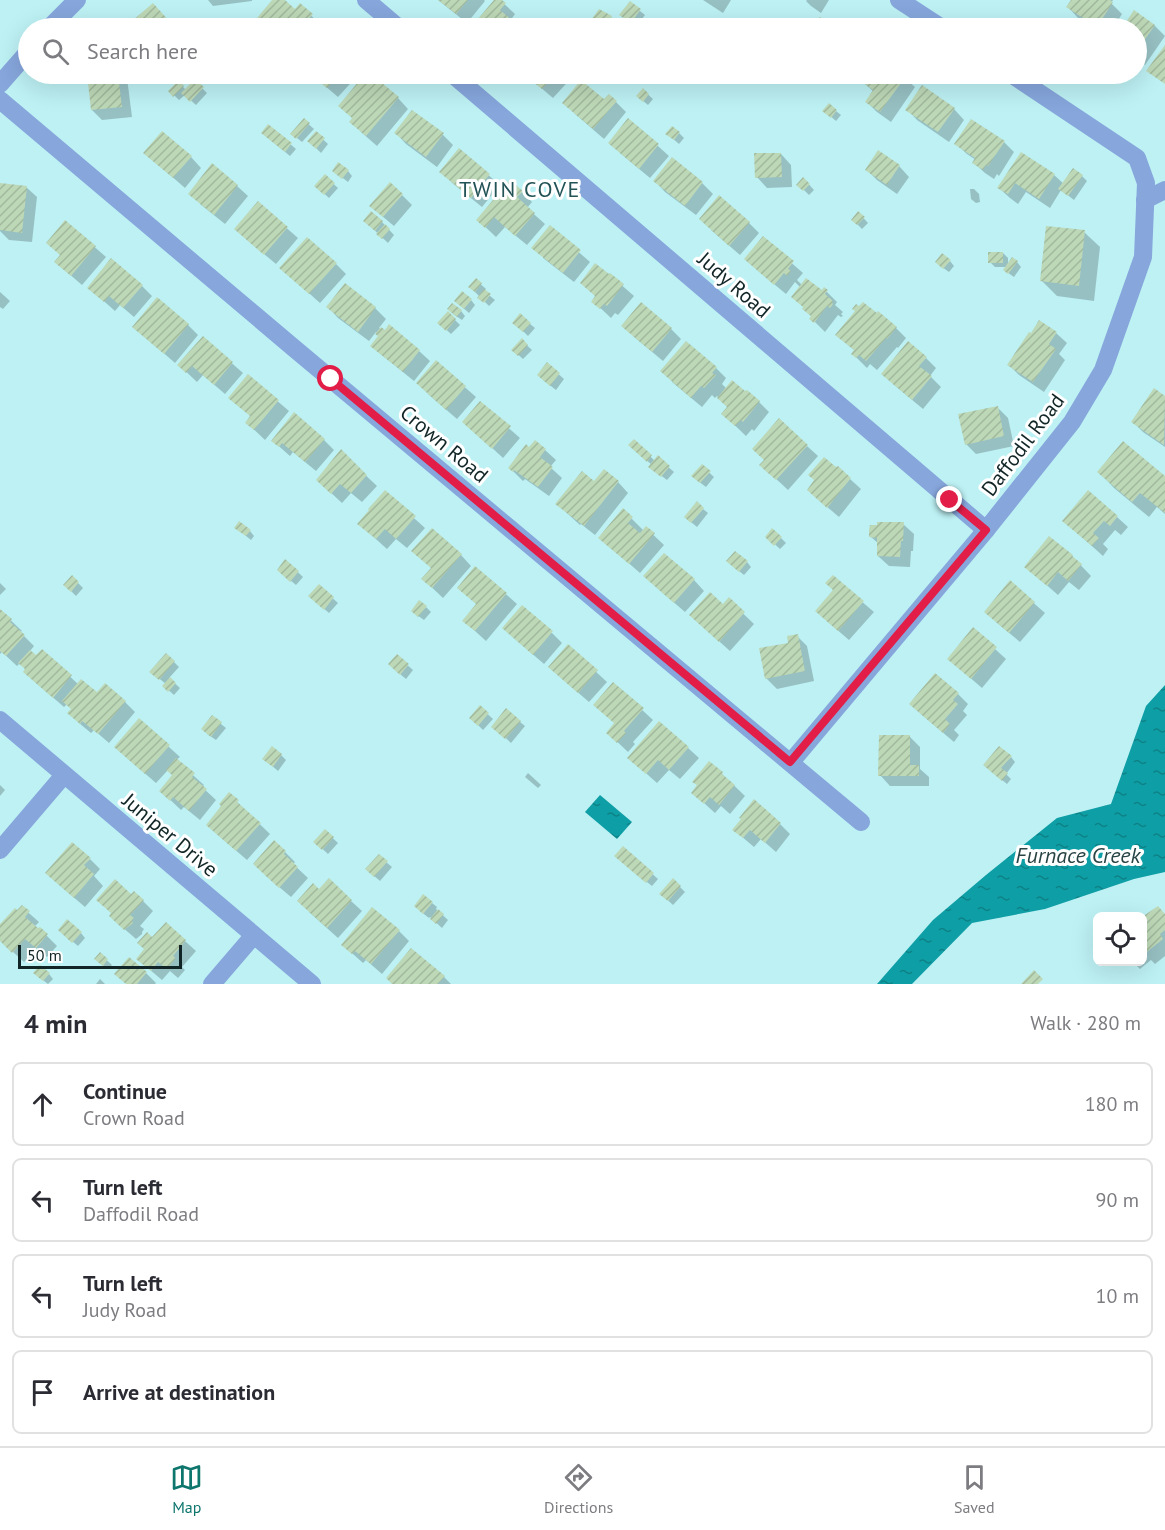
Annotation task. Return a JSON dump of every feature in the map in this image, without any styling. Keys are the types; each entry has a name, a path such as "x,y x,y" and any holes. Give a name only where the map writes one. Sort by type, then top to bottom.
{"street":[{"path":"59,18 77,0"},
{"path":"366,0 387,18"},
{"path":"899,0 927,18"},
{"path":"0,84 18,63"},
{"name":"Judy Road","path":"464,84 986,530"},
{"name":"Daffodil Road","path":"790,762 986,530 1072,422 1103,370 1143,257 1146,183 1137,158 1026,84"},
{"name":"Crown Road","path":"0,99 861,822"},
{"path":"1145,200 1165,190"},
{"name":"Juniper Drive","path":"0,720 312,984"},
{"path":"0,850 64,775"},
{"path":"212,984 254,935"}],"water":[{"name":"Furnace Creek","path":"1165,685 1165,872 1134,879 1045,909 972,923 912,984 877,984 933,920 1057,818 1111,804 1146,706"},
{"path":"600,795 632,822 617,839 585,812"}],"building":[{"path":"272,0 285,0 295,9 300,3 313,14 310,18 257,18"},
{"path":"438,0 468,0 456,14"},
{"path":"494,0 502,0 506,3 500,10 509,18 479,18"},
{"path":"1071,0 1110,0 1113,2 1103,18 1083,18 1066,7"},
{"path":"630,1 641,9 635,18 624,18 619,15"},
{"path":"153,3 166,18 136,18"},
{"path":"599,9 612,16 611,18 592,18"},
{"path":"1134,10 1145,18 1129,18"},
{"path":"1147,19 1155,25 1147,36"},
{"path":"1165,45 1165,84 1147,70"},
{"path":"88,84 119,84 122,107 91,110"},
{"path":"175,84 184,86 173,97 168,91"},
{"path":"190,84 201,84 204,87 190,102 181,93"},
{"path":"357,84 383,84 399,97 366,136 349,122 352,118 338,106"},
{"path":"536,84 546,84 542,89"},
{"path":"578,84 586,84 604,99 609,94 617,101 593,129 562,103"},
{"path":"865,84 900,84 880,112 865,102 873,90"},
{"path":"922,85 955,108 938,132 905,110"},
{"path":"643,88 649,94 643,102 636,96"},
{"path":"829,103 837,110 831,118 822,111"},
{"path":"412,110 444,133 426,157 394,133"},
{"path":"304,118 310,123 296,139 290,134"},
{"path":"628,118 659,144 639,169 608,143"},
{"path":"971,119 1005,141 983,170 972,163 975,158 954,144"},
{"path":"268,124 292,143 285,152 261,133"},
{"path":"672,126 680,132 674,140 665,134"},
{"path":"162,131 192,156 173,178 143,153"},
{"path":"316,131 325,138 316,149 307,141"},
{"path":"459,148 490,174 471,198 439,172"},
{"path":"878,150 900,165 887,185 865,170"},
{"path":"1021,152 1055,174 1039,199 1015,183 1008,194 997,188"},
{"path":"754,153 781,153 782,177 755,178"},
{"path":"672,157 703,182 685,206 653,181"},
{"path":"338,162 349,170 342,179 332,171"},
{"path":"212,163 238,185 214,215 188,194"},
{"path":"1073,168 1083,175 1068,196 1058,189"},
{"path":"325,174 335,183 324,195 314,186"},
{"path":"803,177 810,184 803,191 796,185"},
{"path":"510,180 523,191 517,197 535,213 515,236 494,217 485,228 476,220"},
{"path":"390,182 403,194 383,217 369,206"},
{"path":"0,183 27,186 22,233 0,230"},
{"path":"719,195 750,222 729,246 699,219"},
{"path":"258,201 288,227 264,255 234,229"},
{"path":"371,211 383,221 375,231 363,221"},
{"path":"858,211 865,217 857,225 851,220"},
{"path":"65,220 96,246 71,276 54,262 60,255 46,243"},
{"path":"385,224 390,229 382,239 376,234"},
{"path":"550,225 581,250 563,273 531,248"},
{"path":"1046,226 1085,230 1079,286 1040,281"},
{"path":"763,236 794,261 788,269 791,271 787,276 784,273 774,285 744,259"},
{"path":"307,237 337,263 309,294 279,268"},
{"path":"988,252 1003,252 1003,263 988,263"},
{"path":"942,253 951,260 943,269 935,262"},
{"path":"1012,257 1018,261 1008,274 1003,270"},
{"path":"111,258 143,285 123,308 109,296 104,302 87,288"},
{"path":"595,263 624,284 607,306 604,304 600,309 591,302 595,296 580,283"},
{"path":"476,278 482,283 475,292 468,287"},
{"path":"806,278 822,290 824,287 828,290 825,294 833,301 830,308 827,306 814,323 809,319 811,316 791,297"},
{"path":"345,283 376,307 358,332 326,307"},
{"path":"484,289 491,294 484,303 477,298"},
{"path":"462,291 472,299 464,309 454,301"},
{"path":"157,297 189,324 164,354 132,327"},
{"path":"641,302 672,328 652,352 621,326"},
{"path":"863,302 897,327 866,361 859,355 856,358 851,354 854,350 835,335 855,311 852,309 856,304 859,306"},
{"path":"452,303 462,310 457,317 447,309"},
{"path":"448,311 456,319 446,331 437,323"},
{"path":"520,313 531,323 523,332 512,323"},
{"path":"1039,320 1057,332 1049,344 1056,349 1033,382 1007,365"},
{"path":"389,324 420,350 403,372 370,346 378,336 375,334 381,327 385,330"},
{"path":"203,336 233,362 214,385 192,366 186,373 177,365"},
{"path":"522,338 528,345 518,356 511,350"},
{"path":"686,341 717,367 712,373 716,375 704,388 701,386 691,398 660,371"},
{"path":"908,341 927,357 919,366 932,376 912,400 881,374"},
{"path":"436,360 466,386 446,410 416,383"},
{"path":"547,362 560,373 550,386 537,375"},
{"path":"248,374 279,400 254,430 245,423 250,416 228,398"},
{"path":"732,380 760,401 743,422 741,420 735,426 721,414 727,407 717,398"},
{"path":"1154,388 1165,396 1164,445 1131,422"},
{"path":"480,401 511,426 492,449 462,422"},
{"path":"998,406 1004,436 965,445 958,414"},
{"path":"294,412 325,439 305,462 282,443 279,447 271,441"},
{"path":"779,418 808,445 776,480 759,465 764,460 752,449"},
{"path":"634,439 652,455 647,462 628,445"},
{"path":"535,440 546,449 540,457 553,467 538,487 508,468 526,444 529,447"},
{"path":"1123,441 1165,476 1165,513 1140,493 1132,502 1097,472"},
{"path":"341,449 367,475 351,493 340,484 331,494 316,480"},
{"path":"658,455 670,466 661,477 648,467"},
{"path":"824,457 851,478 827,508 807,490 814,480 808,475"},
{"path":"702,464 711,471 700,483 691,476"},
{"path":"604,469 619,481 584,526 555,504 582,471 594,481"},
{"path":"385,490 416,516 396,539 385,529 376,539 357,524"},
{"path":"1088,490 1118,516 1110,526 1104,521 1093,533 1099,538 1092,546 1062,521"},
{"path":"697,501 704,508 691,523 684,517"},
{"path":"623,508 633,517 628,523 640,533 646,526 655,533 629,564 598,538"},
{"path":"239,521 251,530 246,536 234,528"},
{"path":"877,522 904,522 900,557 877,556 877,538 869,537 869,530 870,525 877,525"},
{"path":"432,528 462,554 432,588 421,579 431,568 411,551"},
{"path":"772,528 782,537 774,546 765,537"},
{"path":"1049,536 1082,564 1068,581 1058,572 1047,586 1024,567"},
{"path":"735,551 748,561 739,572 726,561"},
{"path":"664,553 695,579 674,603 643,576"},
{"path":"285,559 299,571 290,582 277,570"},
{"path":"475,566 507,593 475,631 462,621 476,604 457,588"},
{"path":"72,575 79,582 71,592 63,585"},
{"path":"833,575 864,601 838,631 815,611 833,590 825,583"},
{"path":"1010,580 1035,602 1009,633 984,612"},
{"path":"319,584 334,597 324,610 308,596"},
{"path":"710,592 723,604 729,597 745,612 719,642 689,615"},
{"path":"419,600 427,606 418,617 411,611"},
{"path":"522,605 553,631 533,655 502,628"},
{"path":"0,609 12,619 10,622 25,635 6,656 0,651"},
{"path":"973,627 997,647 971,679 947,659"},
{"path":"798,634 805,671 765,679 759,648 788,643 787,636"},
{"path":"568,644 598,670 578,693 548,667"},
{"path":"42,649 72,675 53,698 23,672 25,669 18,663 30,650 36,655"},
{"path":"166,653 175,661 159,680 149,672"},
{"path":"397,654 409,664 400,675 388,664"},
{"path":"935,673 959,693 953,700 958,704 945,719 950,724 943,733 909,704"},
{"path":"170,677 176,683 168,692 162,686"},
{"path":"81,679 97,692 105,683 126,701 98,734 82,721 80,724 67,713 71,709 62,701"},
{"path":"613,682 644,708 617,743 606,733 614,723 593,705"},
{"path":"480,705 489,713 478,726 469,718"},
{"path":"506,708 521,721 505,739 491,727"},
{"path":"212,715 222,722 211,737 201,729"},
{"path":"139,718 170,745 145,774 114,747"},
{"path":"659,721 689,747 669,770 658,760 646,774 627,758"},
{"path":"879,735 910,735 910,765 919,765 919,776 878,776"},
{"path":"272,746 282,754 273,767 262,759"},
{"path":"999,746 1012,756 1001,768 1008,773 1002,781 983,765"},
{"path":"176,758 195,773 192,777 207,789 189,811 173,797 170,801 159,791 172,775 166,770"},
{"path":"709,761 735,785 719,805 710,797 704,804 691,793 697,785 692,782"},
{"path":"229,792 261,823 236,851 206,825"},
{"path":"754,799 781,823 765,843 750,830 743,838 732,830"},
{"path":"325,829 334,837 322,850 313,842"},
{"path":"274,840 286,851 284,854 298,867 279,888 253,864"},
{"path":"72,842 91,858 84,865 94,874 74,898 45,873"},
{"path":"623,846 654,873 646,883 614,856"},
{"path":"379,854 388,861 374,877 365,869"},
{"path":"329,878 352,900 327,928 297,901 313,883 319,889"},
{"path":"673,878 681,886 668,901 659,894"},
{"path":"115,879 131,894 134,891 144,900 130,915 134,918 133,923 124,930 109,916 111,913 96,900"},
{"path":"423,894 433,902 423,914 414,906"},
{"path":"22,905 30,911 25,917 48,934 36,948 25,939 12,953 0,941 0,924 15,908 17,910"},
{"path":"1158,906 1165,914 1165,930 1160,934 1163,939 1147,952 1147,914"},
{"path":"372,907 400,930 371,964 355,951 352,954 341,945"},
{"path":"438,909 444,914 436,924 430,919"},
{"path":"67,919 82,932 72,943 58,930"},
{"path":"166,922 186,940 173,956 176,958 167,969 158,962 151,971 136,959 144,949 137,943 147,932 152,937"},
{"path":"411,948 445,976 438,984 392,984 386,978"},
{"path":"100,952 108,959 103,966 94,959"},
{"path":"129,957 147,972 137,984 126,984 114,974"},
{"path":"40,965 50,973 43,981 33,973"},
{"path":"1034,970 1043,979 1038,984 1021,984"}],"district":[{"name":"TWIN COVE","path":"520,189"}],"route":[{"path":"331,379 790,762 986,530 950,500"}]}
